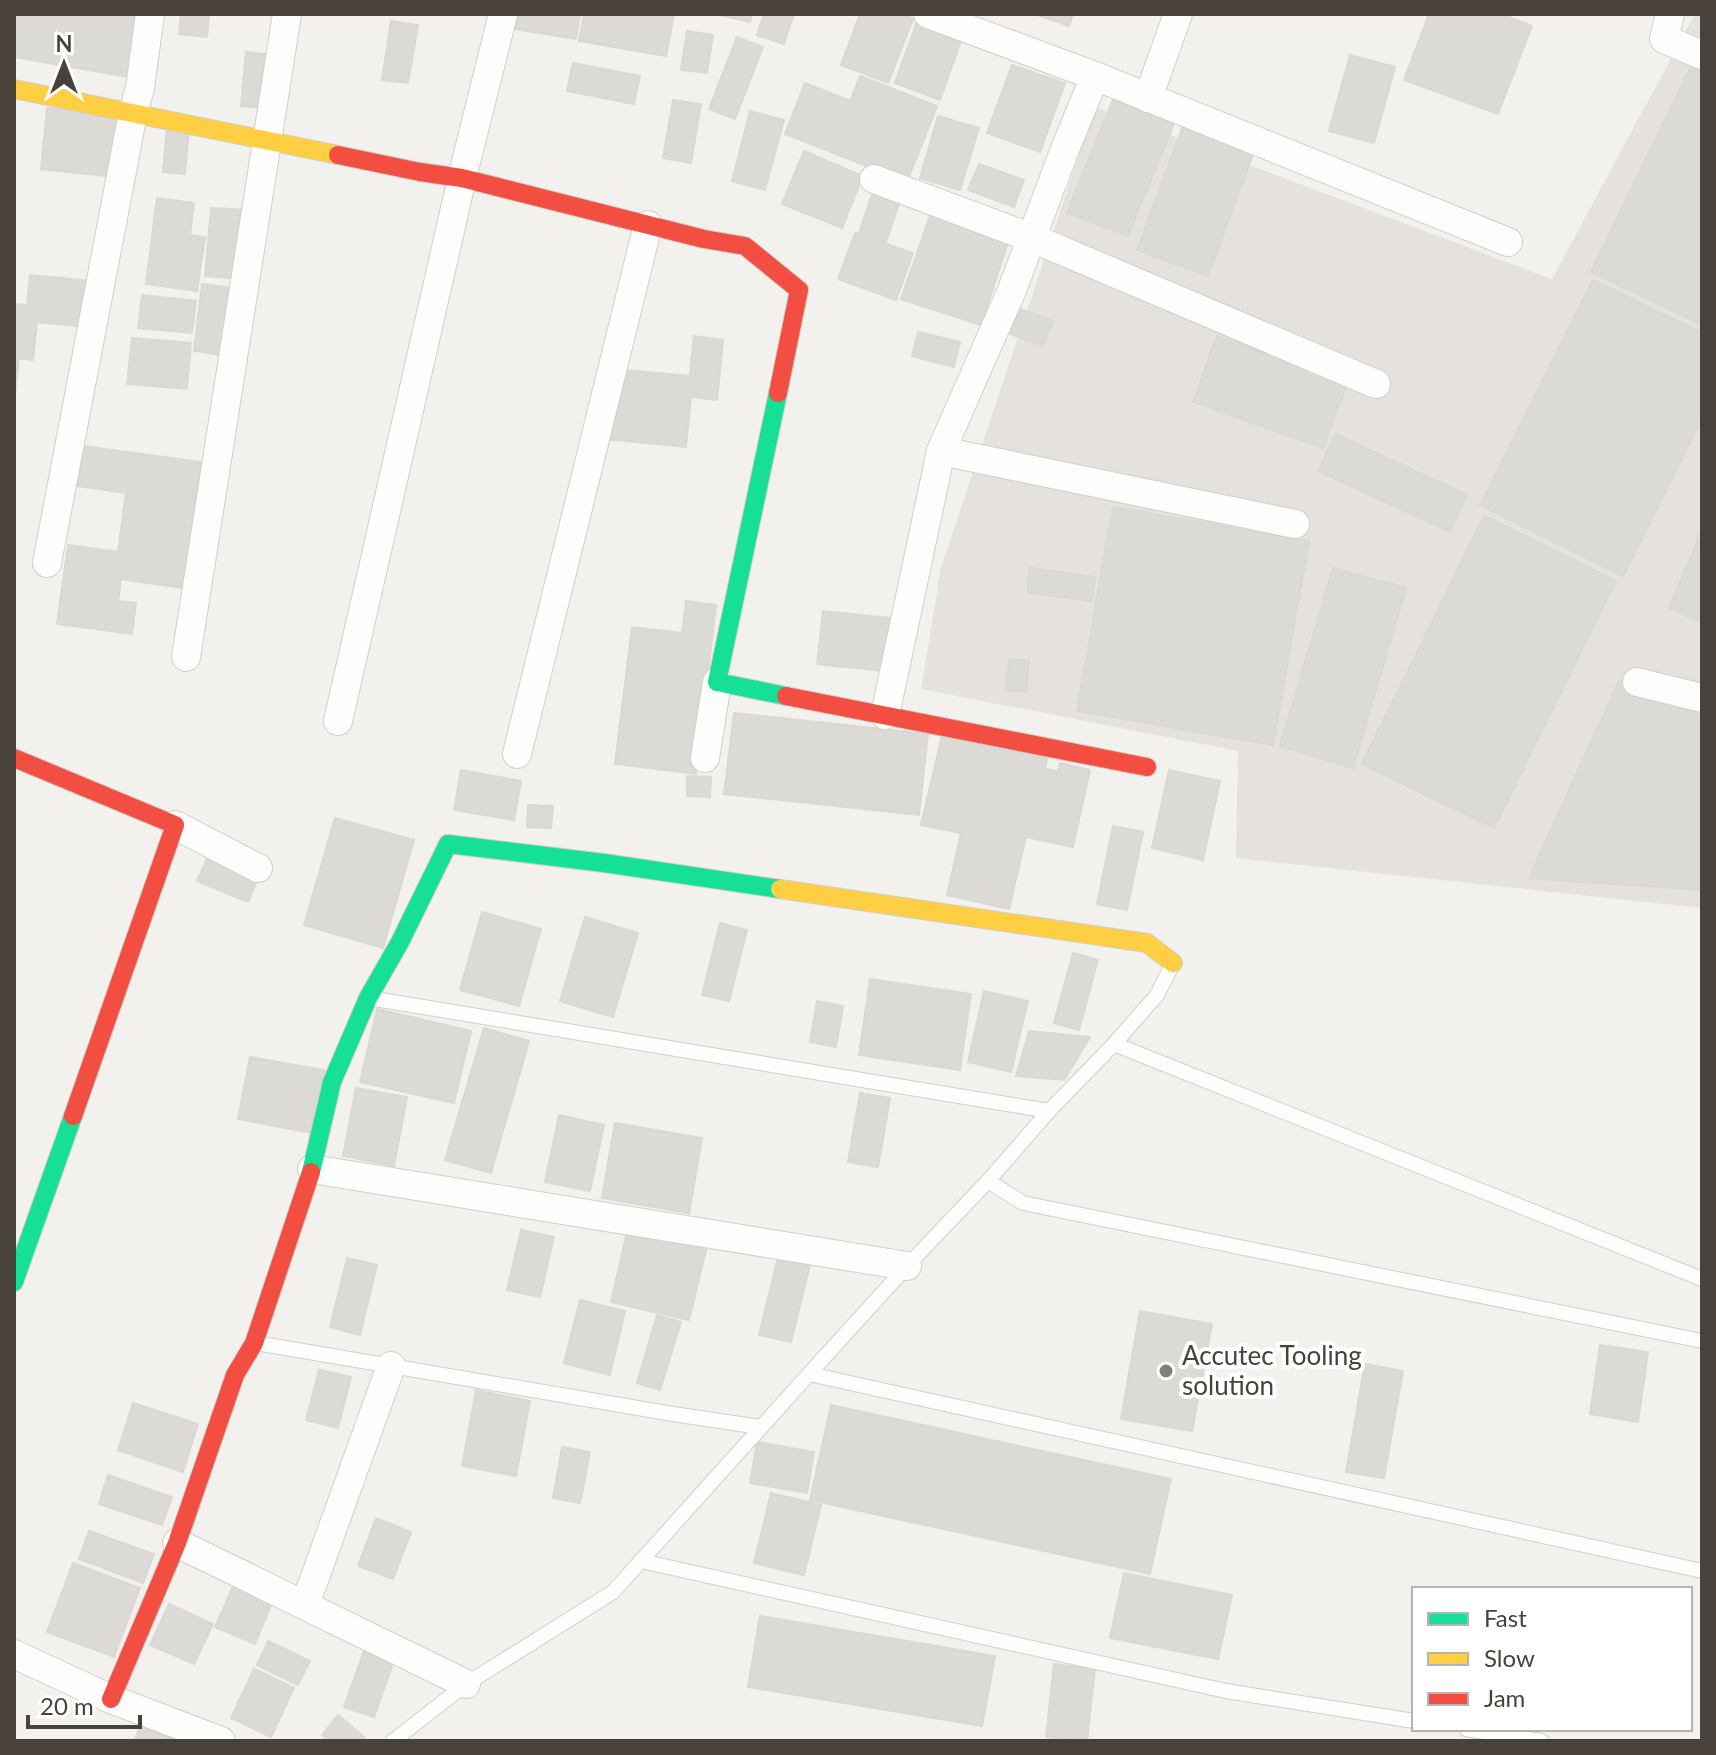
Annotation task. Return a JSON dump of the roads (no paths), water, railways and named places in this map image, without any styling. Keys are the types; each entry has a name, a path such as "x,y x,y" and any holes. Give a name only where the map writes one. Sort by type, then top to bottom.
{"street":[{"path":"47,563 140,88 150,14"},
{"path":"186,657 287,14"},
{"path":"338,721 462,178 503,14"},
{"path":"928,14 1095,76 1508,242"},
{"path":"1148,98 1178,14"},
{"path":"1670,14 1664,39 1702,55"},
{"path":"885,715 941,451 1012,290 1095,76"},
{"path":"14,89 462,178 704,239 745,246 799,290 717,682 705,758"},
{"path":"874,179 1032,238 1376,384"},
{"path":"517,754 648,225"},
{"path":"941,451 1295,524"},
{"path":"717,682 1147,767"},
{"path":"1637,682 1702,698"},
{"path":"14,758 175,825 258,868"},
{"path":"14,1282 175,825"},
{"path":"111,1699 177,1543 235,1375 254,1343 312,1169 332,1082 368,998 400,942 448,844 1147,943 1173,963"},
{"path":"312,1169 907,1266"},
{"path":"305,1605 391,1366"},
{"path":"177,1543 466,1684"},
{"path":"14,1654 111,1699 221,1741"}],"lane":[{"path":"393,1741 466,1684 613,1592 907,1266 1114,1044 1157,995 1173,963"},
{"path":"368,998 1049,1111"},
{"path":"1114,1044 1702,1279"},
{"path":"988,1181 1023,1203 1702,1341"},
{"path":"254,1343 760,1427"},
{"path":"809,1374 1702,1571"},
{"path":"641,1561 1226,1691 1412,1721"},
{"path":"1478,1731 1541,1741"}],"place":[{"name":"Accutec Tooling solution","path":"1166,1371"}]}
